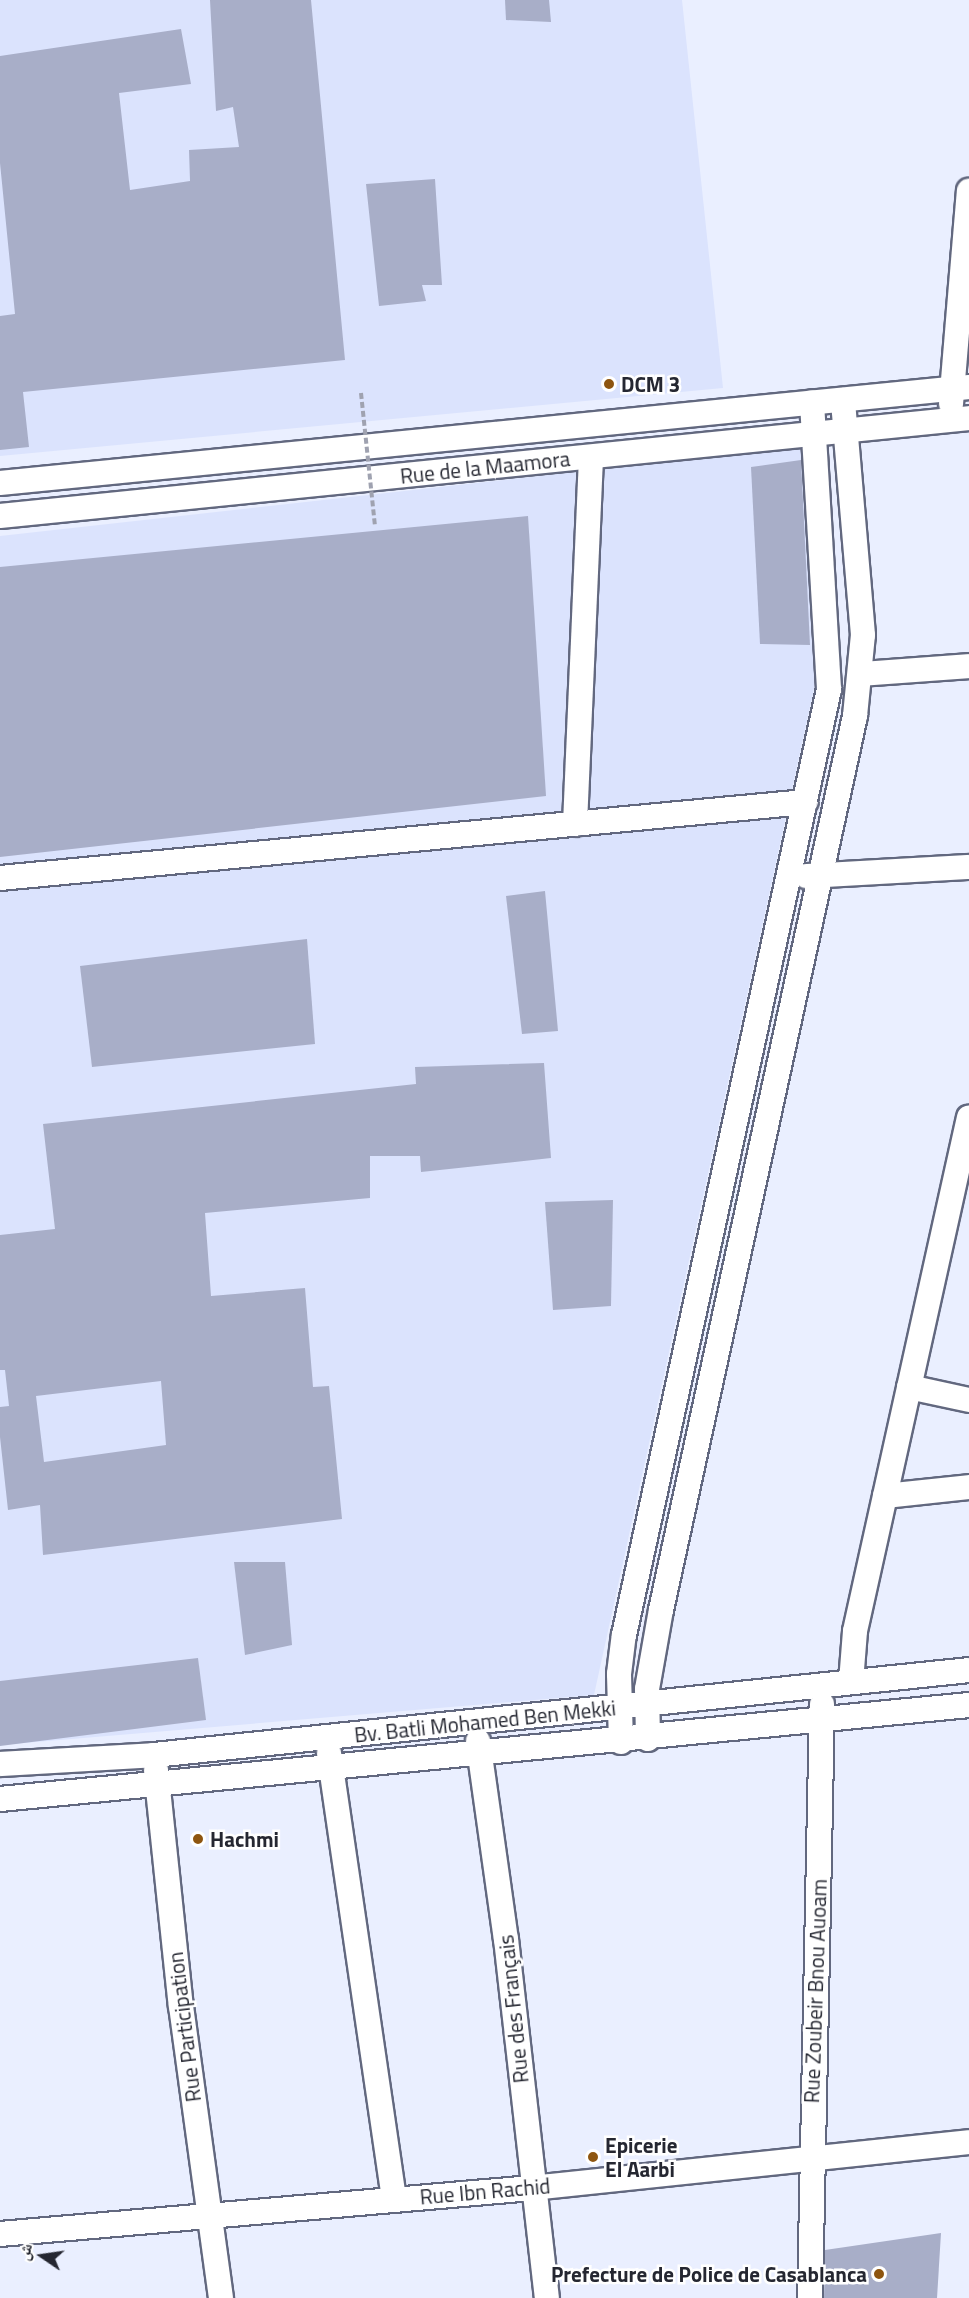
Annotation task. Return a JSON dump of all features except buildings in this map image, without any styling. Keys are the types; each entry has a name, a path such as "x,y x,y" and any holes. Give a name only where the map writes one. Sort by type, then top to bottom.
{"street":[{"path":"960,420 969,191"},
{"name":"Rue de la Maamora","path":"0,483 961,388"},
{"path":"648,1739 647,1705 661,1610 821,875 861,674 863,635 843,400"},
{"path":"621,1742 618,1707 624,1635 805,802 830,672 812,403"},
{"name":"Rue de la Maamora","path":"0,516 960,420"},
{"path":"575,824 591,457"},
{"path":"143,469 147,501"},
{"path":"861,674 969,666"},
{"path":"0,878 805,802"},
{"path":"788,877 969,867"},
{"path":"850,1682 855,1631 909,1387 959,1211 969,1117"},
{"path":"909,1387 969,1400"},
{"path":"885,1496 969,1487"},
{"name":"Bv. Batli Mohamed Ben Mekki","path":"0,1764 154,1755 969,1670"},
{"name":"Rue Zoubeir Bnou Auoam","path":"810,2298 809,2160 823,1685"},
{"name":"Bv. Batli Mohamed Ben Mekki","path":"0,1799 621,1742 969,1705"},
{"name":"Rue des Français","path":"475,1721 506,1939 532,2188 547,2298"},
{"path":"327,1738 394,2199"},
{"name":"Rue Participation","path":"154,1755 208,2218 221,2298"},
{"name":"Rue Ibn Rachid","path":"0,2234 208,2218 532,2188 969,2142"}],"path":[{"path":"361,393 375,526"}],"shaded area":[{"path":"0,0 682,0 723,388 0,456"},
{"path":"801,447 815,684 594,1695 0,1745 0,536"}],"place":[{"name":"DCM 3","path":"609,384"},
{"name":"Hachmi","path":"198,1839"},
{"name":"Epicerie El Aarbi","path":"593,2157"},
{"name":"Prefecture de Police de Casablanca","path":"879,2274"}]}
